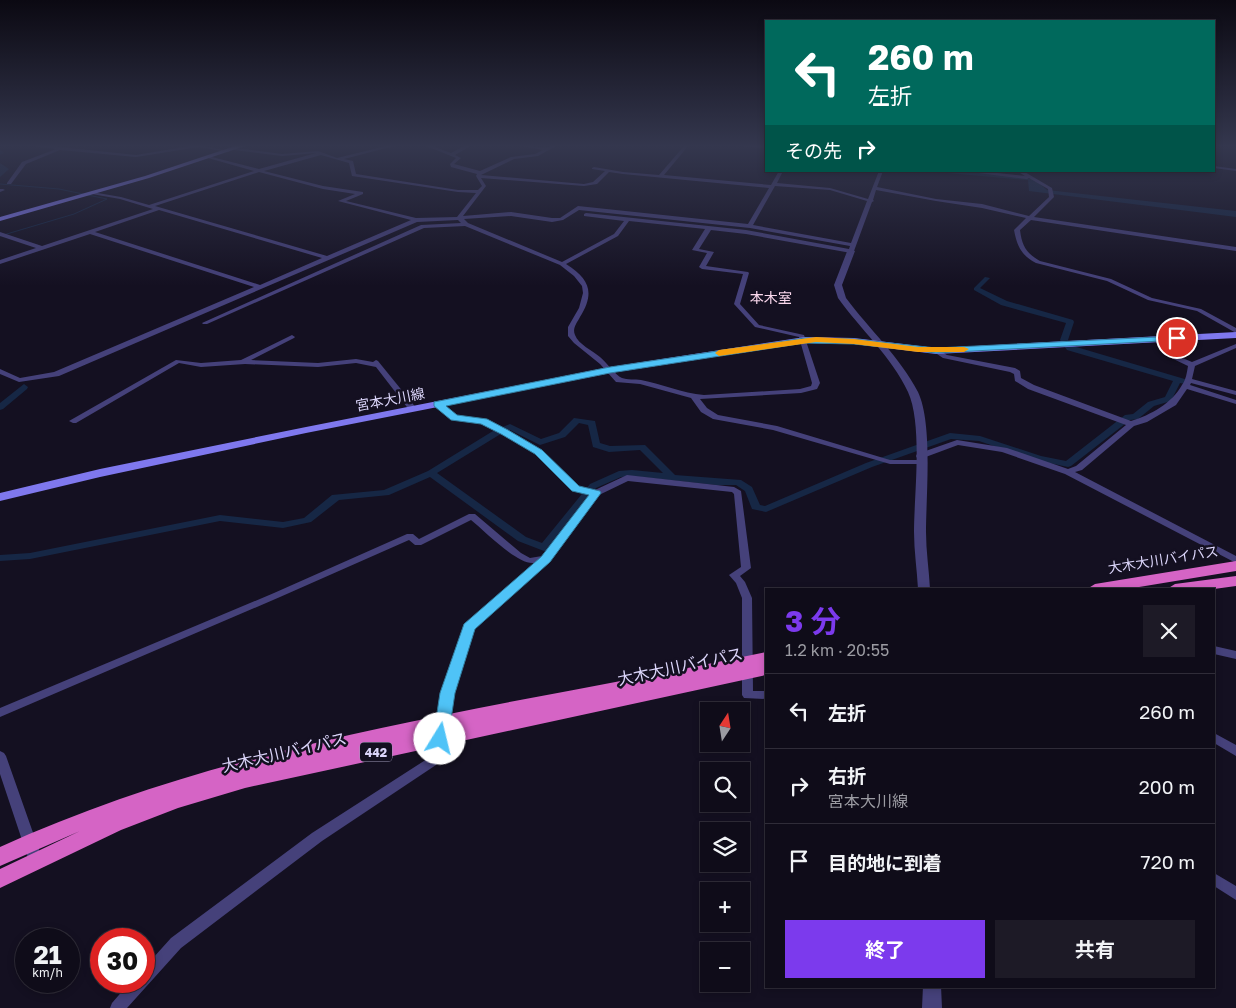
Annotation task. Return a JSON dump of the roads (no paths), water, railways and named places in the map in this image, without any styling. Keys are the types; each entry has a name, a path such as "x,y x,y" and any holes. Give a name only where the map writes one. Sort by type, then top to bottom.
{"highway":[{"name":"大木大川バイパス","path":"1101,588 1236,566"},
{"path":"1183,588 1236,581"},
{"name":"大木大川バイパス","path":"0,857 29,843 196,781 300,754 442,731 754,668 765,659"},
{"name":"大木大川バイパス","path":"0,879 114,824 175,802 236,782 442,731"}],"main road":[{"path":"0,219 97,192"},
{"name":"宮本大川線","path":"0,497 110,471 610,370 805,340 840,340 936,351 1236,335"}],"street":[{"path":"150,206 193,192"},
{"path":"354,192 361,193 340,201 416,220 463,221 562,264 575,272 585,286 585,302 571,326 570,335 592,353 618,380 640,382 694,396 810,389 816,383 805,340 798,334 765,328 752,322 737,304 746,273 702,267 711,252 695,250 709,228"},
{"path":"463,221 480,192"},
{"path":"750,226 770,192"},
{"path":"840,192 871,201"},
{"path":"874,192 840,280 839,290 856,319 880,344 916,398 920,457 920,534 924,588"},
{"path":"896,192 982,206 1031,218 1236,249"},
{"path":"1050,192 1052,197 1017,230 1018,244 1034,260 1056,268 1109,280 1150,299 1199,310 1236,331"},
{"path":"94,193 150,206 328,258"},
{"path":"0,371 19,380 56,374 209,315 423,226 511,214 552,220 561,219 578,208 750,226 852,248"},
{"path":"0,262 158,209"},
{"path":"586,215 746,232 852,248"},
{"path":"205,323 209,315 261,288 416,220"},
{"path":"562,264 616,235 628,220"},
{"path":"90,232 261,288"},
{"path":"0,234 42,248"},
{"path":"241,362 292,337"},
{"path":"1157,340 1165,353 1192,365 1236,346"},
{"path":"936,351 945,357 1008,368 1015,371 1021,382 1031,387 1128,423"},
{"path":"73,421 172,363 182,361 201,364 241,362 318,365 356,361 377,363 413,409"},
{"path":"1068,472 1079,468 1128,423 1144,420 1173,403 1187,383 1192,365"},
{"path":"1187,383 1236,393"},
{"path":"1187,383 1236,402"},
{"path":"694,396 704,410 716,417 774,428 890,462 920,457 957,442 968,442 1004,450 1068,472 1236,560"},
{"path":"438,404 454,418 483,421 538,452 576,489 591,492 627,478 734,490 738,493 746,568 734,575 740,582 747,598 754,668 748,695 765,695"},
{"path":"155,967 176,943 317,837 432,762 442,731 448,693 469,627 546,559 591,492"},
{"path":"0,713 410,536 418,543 472,516 518,555 529,561 546,559"},
{"path":"1215,650 1236,656"},
{"path":"1215,738 1236,751"},
{"path":"0,756 36,861"},
{"path":"1215,880 1236,894"},
{"path":"932,988 932,1008"},
{"path":"117,1008 131,993"}],"water":[{"path":"1037,192 1065,192 1236,211 1236,217"}],"waterway":[{"path":"0,236 74,214 107,199 74,192"},
{"path":"987,278 976,289 1004,303 1070,322 1064,340 1070,348 1185,382"},
{"path":"672,477 716,482 738,482 749,489 756,507 766,509 869,465 950,436 980,438 1038,458 1068,464 1128,417 1135,417 1151,404 1168,399 1178,380"},
{"path":"0,407 24,387"},
{"path":"431,473 496,433 510,427 540,442 562,435 577,420 592,423 596,445 609,449 642,447 672,477"},
{"path":"0,558 30,556 220,518 283,525 307,520 336,497 386,493 431,473"},
{"path":"431,473 522,539 544,548 593,486 619,474 632,473 672,477"}],"district":[{"name":"本木室","path":"771,297"}]}
